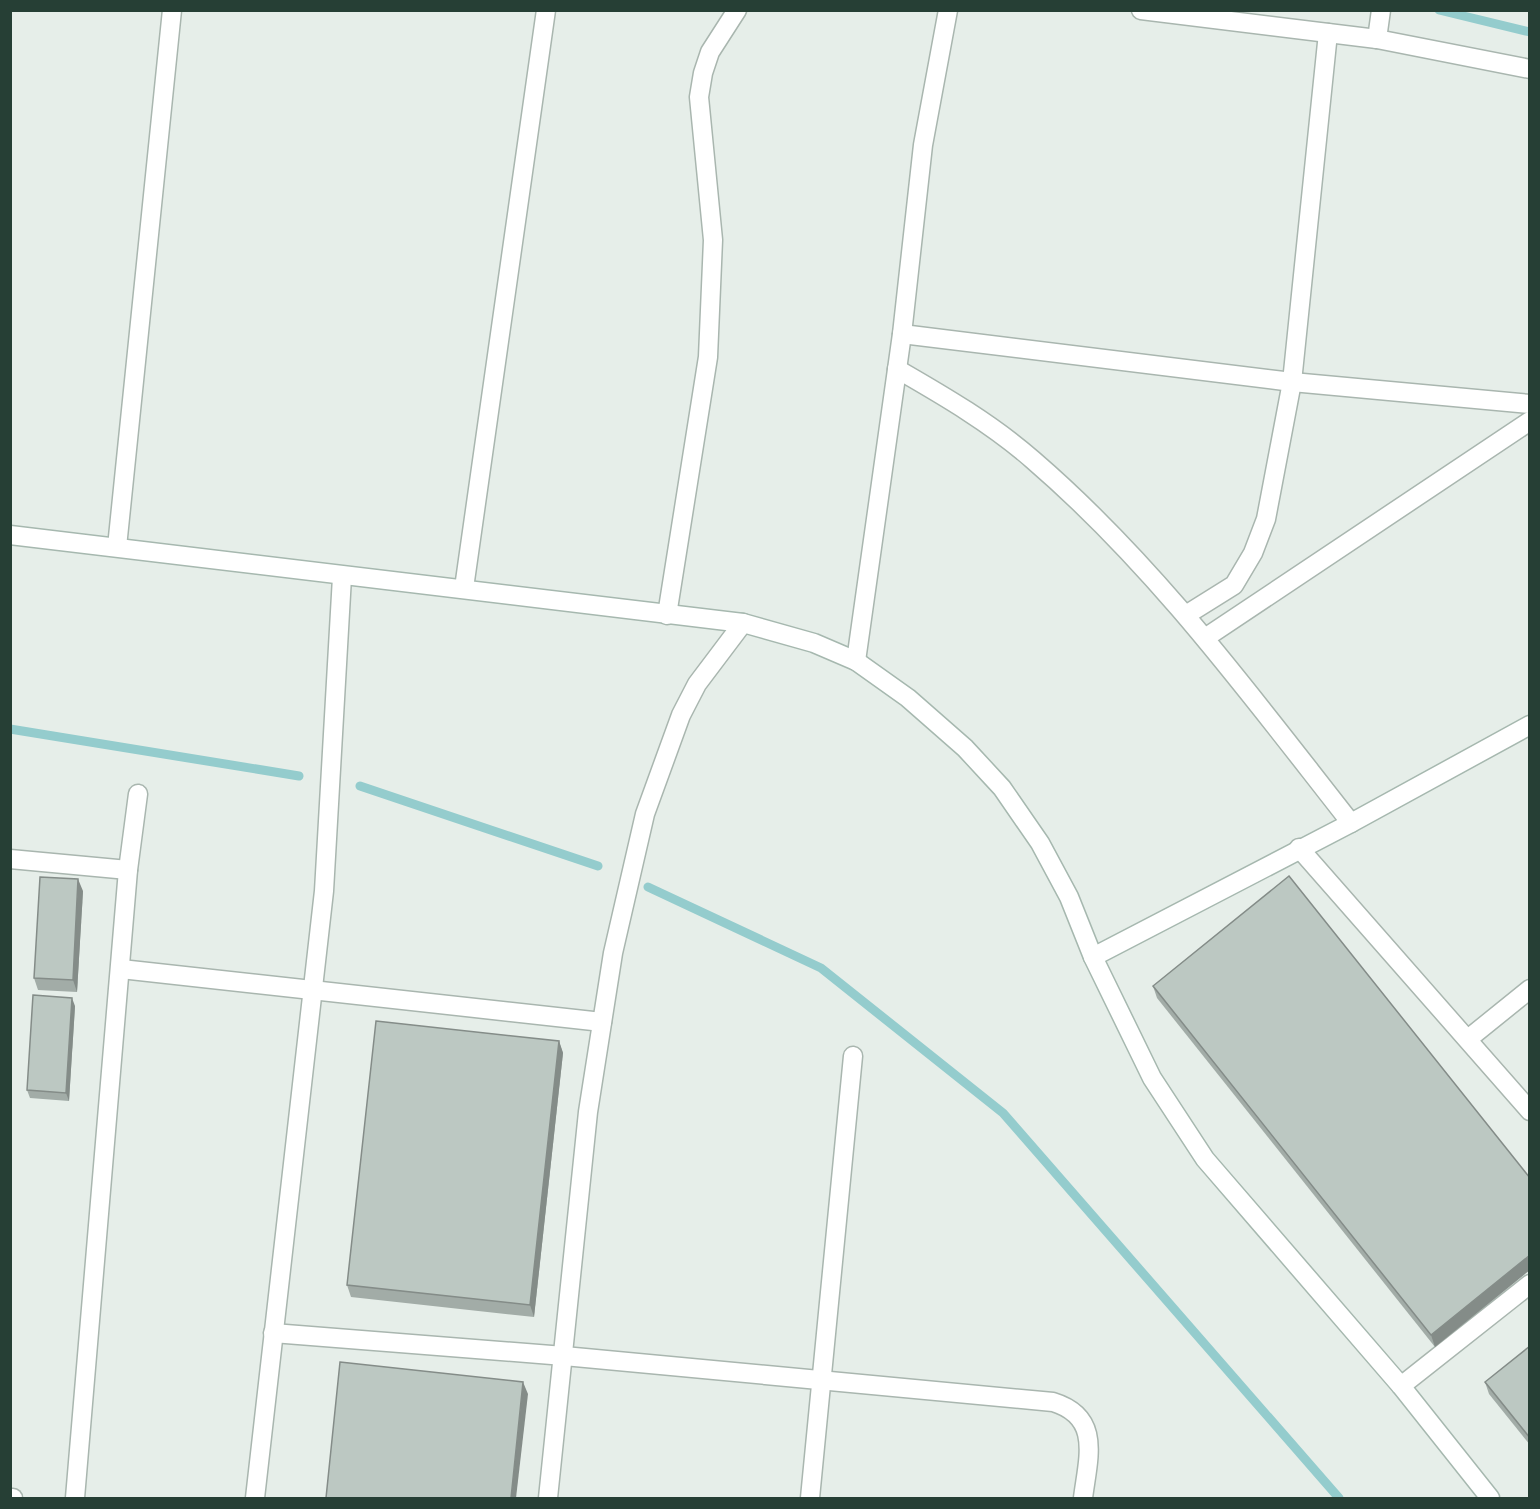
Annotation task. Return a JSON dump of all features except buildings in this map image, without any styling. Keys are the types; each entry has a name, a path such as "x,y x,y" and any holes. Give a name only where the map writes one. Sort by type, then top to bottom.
{"street":[{"path":"117,547 172,10"},
{"path":"464,588 546,10"},
{"path":"667,615 708,357 712,240 699,97 703,73 710,52 737,10"},
{"path":"856,661 902,334 923,146 948,10"},
{"path":"1141,10 1377,39 1530,69"},
{"path":"1377,39 1381,10"},
{"path":"1186,615 1234,585 1253,553 1266,519 1292,382 1328,33"},
{"path":"902,334 1292,382 1530,404"},
{"path":"897,369 954,401 1033,459 1124,546 1205,638 1351,823"},
{"path":"1205,638 1530,421"},
{"path":"10,535 342,577 464,588 743,623 814,643 856,661 916,705 965,748 1002,788 1040,843 1069,897 1093,957 1152,1078 1205,1159 1401,1386 1490,1498"},
{"path":"255,1498 324,891 342,577"},
{"path":"548,1498 588,1112 613,953 645,814 681,715 697,684 743,623"},
{"path":"1093,957 1351,823 1530,725"},
{"path":"75,1498 128,870 138,794"},
{"path":"1299,848 1530,1111"},
{"path":"10,859 128,870"},
{"path":"120,969 602,1022"},
{"path":"1468,1039 1530,988"},
{"path":"810,1498 853,1056"},
{"path":"1401,1386 1530,1284"},
{"path":"273,1333 564,1356 1053,1402 1068,1407 1080,1416 1089,1431 1083,1498"}],"waterway":[{"path":"1439,10 1530,32"},
{"path":"10,729 299,776"},
{"path":"360,786 598,866"},
{"path":"648,887 821,968 1003,1113 1339,1498"}]}
